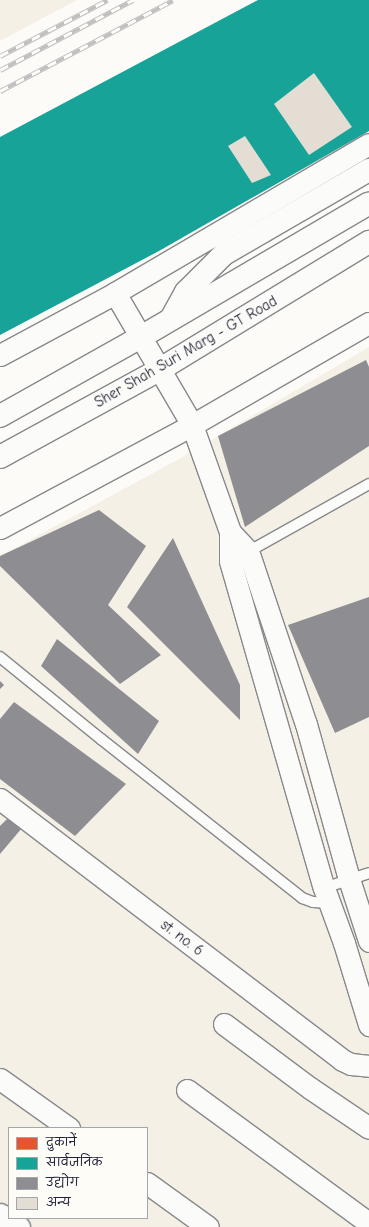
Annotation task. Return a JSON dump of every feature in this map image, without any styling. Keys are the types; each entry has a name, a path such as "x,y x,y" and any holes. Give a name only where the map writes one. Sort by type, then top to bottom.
{"main road":[{"path":"170,320 186,292 224,254 369,170"},
{"path":"0,416 141,337 369,203"},
{"name":"Sher Shah Suri Marg - GT Road","path":"0,457 159,370 369,242"}],"street":[{"path":"0,355 115,293 369,144"},
{"path":"115,293 192,425 239,556 306,724 349,880 369,941"},
{"path":"0,528 192,425 369,323"},
{"path":"239,556 327,895 344,943 369,1025"},
{"name":"st. no. 6","path":"0,799 342,1060 351,1064 369,1066"},
{"path":"224,1024 310,1088 369,1128"},
{"path":"0,1079 68,1127"},
{"path":"188,1090 365,1223"},
{"path":"148,1184 208,1227"},
{"path":"0,1214 19,1227"}],"lane":[{"path":"239,556 369,484"},
{"path":"0,657 107,744 302,898 313,902 327,895 349,880 369,873"}],"shaded area":[{"path":"0,0 77,0 0,41"},
{"path":"369,347 369,1227 0,1227 0,556 179,459"}],"building: दुकानें":[{"path":"182,67 198,80 196,208 116,241 97,179 41,169 31,154"},
{"path":"0,221 38,257 0,280"}],"building: सार्वजनिक":[{"path":"258,0 369,0 369,131 159,251 0,335 0,137"}],"building: उद्योग":[{"path":"366,360 369,367 369,446 245,527 218,436"},
{"path":"99,510 146,546 108,605 161,655 120,684 0,566 0,556"},
{"path":"173,538 240,685 240,720 127,607"},
{"path":"369,597 369,717 335,733 288,625"},
{"path":"57,639 159,721 138,754 41,666"},
{"path":"0,681 4,685 0,689"},
{"path":"14,702 126,784 75,836 0,779 0,719"},
{"path":"7,819 22,828 0,854 0,826"}],"building: अन्य":[{"path":"314,73 352,127 309,155 274,104"},
{"path":"245,136 271,175 252,183 228,146"}],"railway":[{"path":"0,56 107,0"},
{"path":"0,70 133,0"},
{"path":"0,91 173,0"}]}
